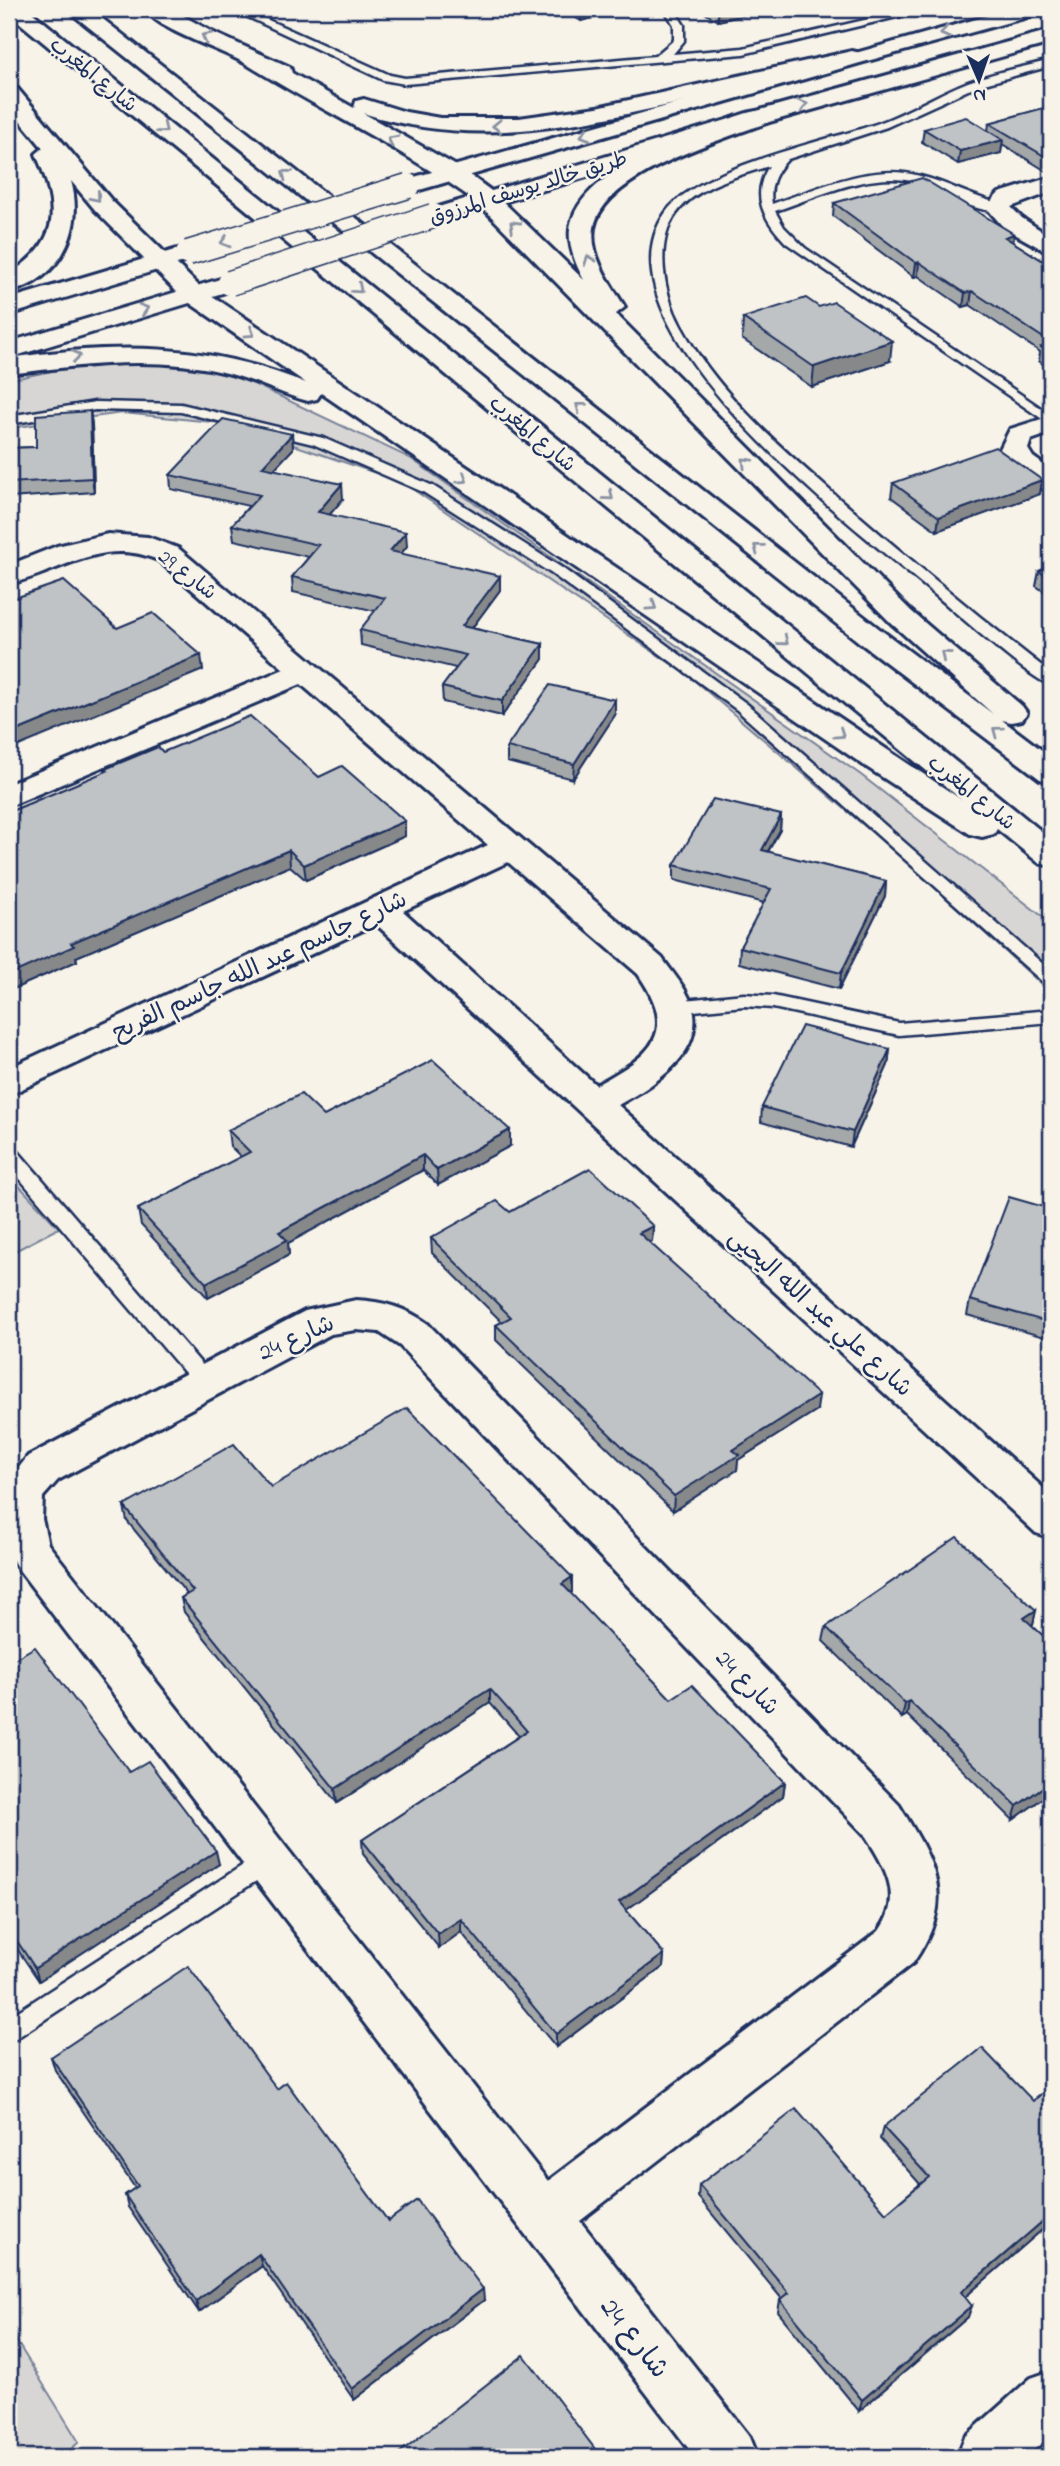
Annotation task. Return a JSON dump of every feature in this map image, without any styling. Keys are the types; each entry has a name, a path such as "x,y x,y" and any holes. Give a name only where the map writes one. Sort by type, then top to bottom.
{"main road":[{"name":"شارع المغرب","path":"15,9 787,643 1051,856"},
{"name":"شارع المغرب","path":"77,9 870,636 1051,772"},
{"path":"156,9 206,38 257,62 391,116 432,124 477,127 527,125 590,116 852,58"},
{"name":"طريق خالد يوسف المرزوق","path":"9,307 452,173 852,58 1034,9"},
{"name":"طريق خالد يوسف المرزوق","path":"9,350 230,283 486,198 1051,36"},
{"path":"257,62 452,173 486,198 632,342 716,432 901,617 1051,748"},
{"path":"9,93 104,206 193,294 876,760 1051,872"},
{"path":"632,342 596,279 583,243 584,216 591,203 603,190 638,169 761,117"},
{"path":"9,285 44,261 65,227 60,183 35,127"},
{"path":"1051,184 1007,198 999,207 1013,223 1051,247"},
{"path":"9,366 86,355 138,353 180,355 223,362 290,385 407,441"},
{"path":"1051,422 1020,435 1014,449 1023,463 1051,483"},
{"name":"شارع 29","path":"9,575 94,545 125,542 159,549 510,848"},
{"path":"9,796 305,671"},
{"path":"510,848 650,966 666,987 674,1007 676,1029 672,1043 658,1064 591,1104"},
{"name":"شارع جاسم عبد الله جاسم الفريح","path":"9,1083 510,848"},
{"name":"شارع علي عبد الله اليحيى","path":"380,909 1051,1521"},
{"name":"شارع 24","path":"543,2217 896,1947 914,1923 917,1908 908,1867 882,1820 407,1329 376,1317 335,1317 319,1322 204,1381 33,1475 20,1501 20,1526 31,1553 543,2217 730,2457"},
{"path":"985,2457 1051,2398"}],"lane":[{"path":"236,9 387,78 405,81 778,45 925,9"},
{"path":"653,59 668,53 679,41 679,25 669,9"},
{"path":"1051,63 973,84 883,125 784,158 692,194 672,212 660,234 658,250 661,286 674,324 701,365 791,464 907,567 1051,680"},
{"path":"784,158 765,179 768,209 778,230 801,251 1051,422"},
{"path":"768,209 873,178 898,176 924,180 970,202 999,207"},
{"path":"9,420 95,407 181,408 318,441 428,489 556,571 742,707 1051,980"},
{"path":"674,1007 744,1000 773,1002 899,1029 1051,1016"},
{"path":"9,1154 204,1381"},
{"path":"9,2031 268,1860"}],"shaded area":[{"path":"117,357 203,360 410,458 861,775 1051,923 1051,993 901,857 689,676 402,482 232,424 123,413 9,428 9,380"},
{"path":"9,1175 59,1228 9,1254"},
{"path":"9,2329 79,2442 62,2457 9,2457"}],"building":[{"path":"1051,106 1051,160 989,123"},
{"path":"966,117 1003,140 960,151 924,129"},
{"path":"922,178 1014,234 1005,237 1051,266 1051,343 972,291 965,293 919,262 916,263 834,203"},
{"path":"806,298 819,307 834,302 892,341 814,367 743,318"},
{"path":"1051,344 1051,354 1041,347"},
{"path":"90,411 92,478 9,483 9,448 36,447 36,415"},
{"path":"223,419 292,434 262,467 342,484 318,512 406,532 390,551 500,576 462,626 543,644 502,701 442,687 466,655 360,630 385,598 292,577 319,545 232,525 260,495 170,475"},
{"path":"995,447 1042,480 939,517 893,483"},
{"path":"1051,566 1051,580 1039,571"},
{"path":"64,581 117,628 153,613 201,655 9,734 9,600"},
{"path":"550,685 615,700 574,764 507,747"},
{"path":"250,716 319,777 342,766 405,821 304,865 289,850 71,943 74,946 9,975 9,812 158,747 163,752"},
{"path":"713,799 781,815 762,850 886,881 841,973 740,947 771,889 674,865"},
{"path":"802,1026 890,1049 853,1132 762,1107"},
{"path":"433,1060 510,1130 437,1170 423,1155 279,1232 287,1240 206,1283 138,1209 250,1152 228,1130 301,1094 324,1116"},
{"path":"590,1168 653,1226 639,1233 819,1395 733,1450 739,1455 674,1496 496,1325 511,1317 431,1238 497,1201 510,1212"},
{"path":"1009,1197 1051,1209 1051,1323 970,1300"},
{"path":"407,1408 572,1577 562,1584 671,1699 692,1685 785,1782 619,1902 664,1954 556,2034 461,1919 438,1934 362,1840 527,1731 490,1689 335,1789 181,1598 193,1591 124,1506 234,1444 271,1487"},
{"path":"957,1537 1036,1610 1024,1618 1051,1643 1051,1781 1017,1806 909,1701 905,1704 826,1627"},
{"path":"35,1647 129,1772 148,1761 216,1851 35,1968 9,1929 9,1662"},
{"path":"188,1966 277,2089 286,2082 388,2221 417,2200 483,2289 352,2389 259,2254 196,2301 125,2195 138,2186 51,2057"},
{"path":"982,2048 1033,2101 1051,2086 1051,2214 961,2292 972,2306 862,2400 780,2300 789,2293 699,2185 796,2109 886,2213 929,2177 883,2127"},
{"path":"524,2355 601,2457 394,2457"}]}
